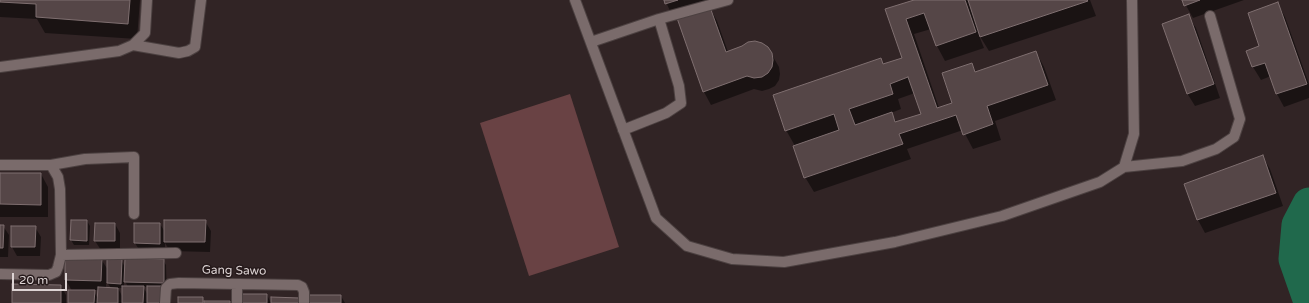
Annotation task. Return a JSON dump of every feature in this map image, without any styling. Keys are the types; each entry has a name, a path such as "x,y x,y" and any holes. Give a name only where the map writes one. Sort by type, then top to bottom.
{"street":[{"path":"0,67 119,51 133,45 145,33 148,0"},
{"path":"133,45 179,53 188,51 195,47 201,0"},
{"path":"575,0 656,218 687,246 732,258 784,262 895,242 1002,216 1100,182 1124,167 1182,161 1216,149 1234,137 1240,119 1210,16"},
{"path":"591,42 658,19 728,0"},
{"path":"1124,167 1134,134 1132,0"},
{"path":"623,130 666,113 681,103 679,86 658,19"},
{"path":"0,165 51,165 84,159 134,157 134,214"},
{"path":"0,274 49,275 56,272 61,255 60,189 58,177 51,165"},
{"path":"61,255 176,253"},
{"name":"Gang Sawo","path":"166,303 166,288 170,284 298,285 302,287 304,292 304,303"},
{"path":"237,284 237,303"}],"shaded area":[{"path":"570,94 619,247 529,276 480,123"}],"building":[{"path":"0,0 130,0 128,24 36,17 36,4 0,2"},
{"path":"664,0 678,0 665,4"},
{"path":"914,0 965,0 976,32 936,46 924,13 906,19 937,108 952,103 942,73 972,63 975,72 1036,51 1048,85 987,106 993,124 963,135 956,115 899,134 903,144 804,178 793,146 839,130 834,114 785,131 773,95 881,58 883,64 902,58 885,9","holes":["908,77 921,114 895,122 892,112 855,125 849,109 893,94 890,84"]},
{"path":"968,0 1087,0 1088,1 980,37"},
{"path":"1182,0 1200,0 1184,6"},
{"path":"1278,2 1307,84 1276,94 1265,63 1252,67 1246,51 1259,46 1248,13"},
{"path":"710,7 726,52 748,42 755,41 762,43 768,47 772,53 772,67 768,73 762,77 754,78 747,76 703,92 677,18"},
{"path":"1189,14 1214,84 1187,94 1162,24"},
{"path":"1263,155 1276,193 1197,220 1184,184"},
{"path":"0,173 41,173 41,205 0,204"},
{"path":"71,220 87,220 87,241 70,240"},
{"path":"164,220 206,220 205,242 164,242"},
{"path":"95,223 115,223 115,241 94,241"},
{"path":"134,223 160,223 160,244 134,243"},
{"path":"0,225 4,225 3,248 0,248"},
{"path":"11,226 36,226 35,247 11,247"},
{"path":"65,258 102,258 101,281 65,280"},
{"path":"107,258 122,259 121,284 107,283"},
{"path":"125,258 164,259 164,283 124,282"},
{"path":"12,284 61,285 61,303 12,303"},
{"path":"122,286 144,286 143,303 122,303"},
{"path":"147,286 162,286 162,303 147,303"},
{"path":"98,287 118,288 118,303 97,303"},
{"path":"68,290 95,290 94,303 68,303"},
{"path":"241,294 267,294 267,303 241,303"},
{"path":"309,295 341,295 341,303 309,303"},
{"path":"178,297 203,297 203,303 178,303"},
{"path":"271,297 300,298 299,303 271,303"},
{"path":"204,301 230,301 230,303 204,303"}],"waterway":[{"path":"1309,204 1298,225 1295,259 1309,299"}]}
